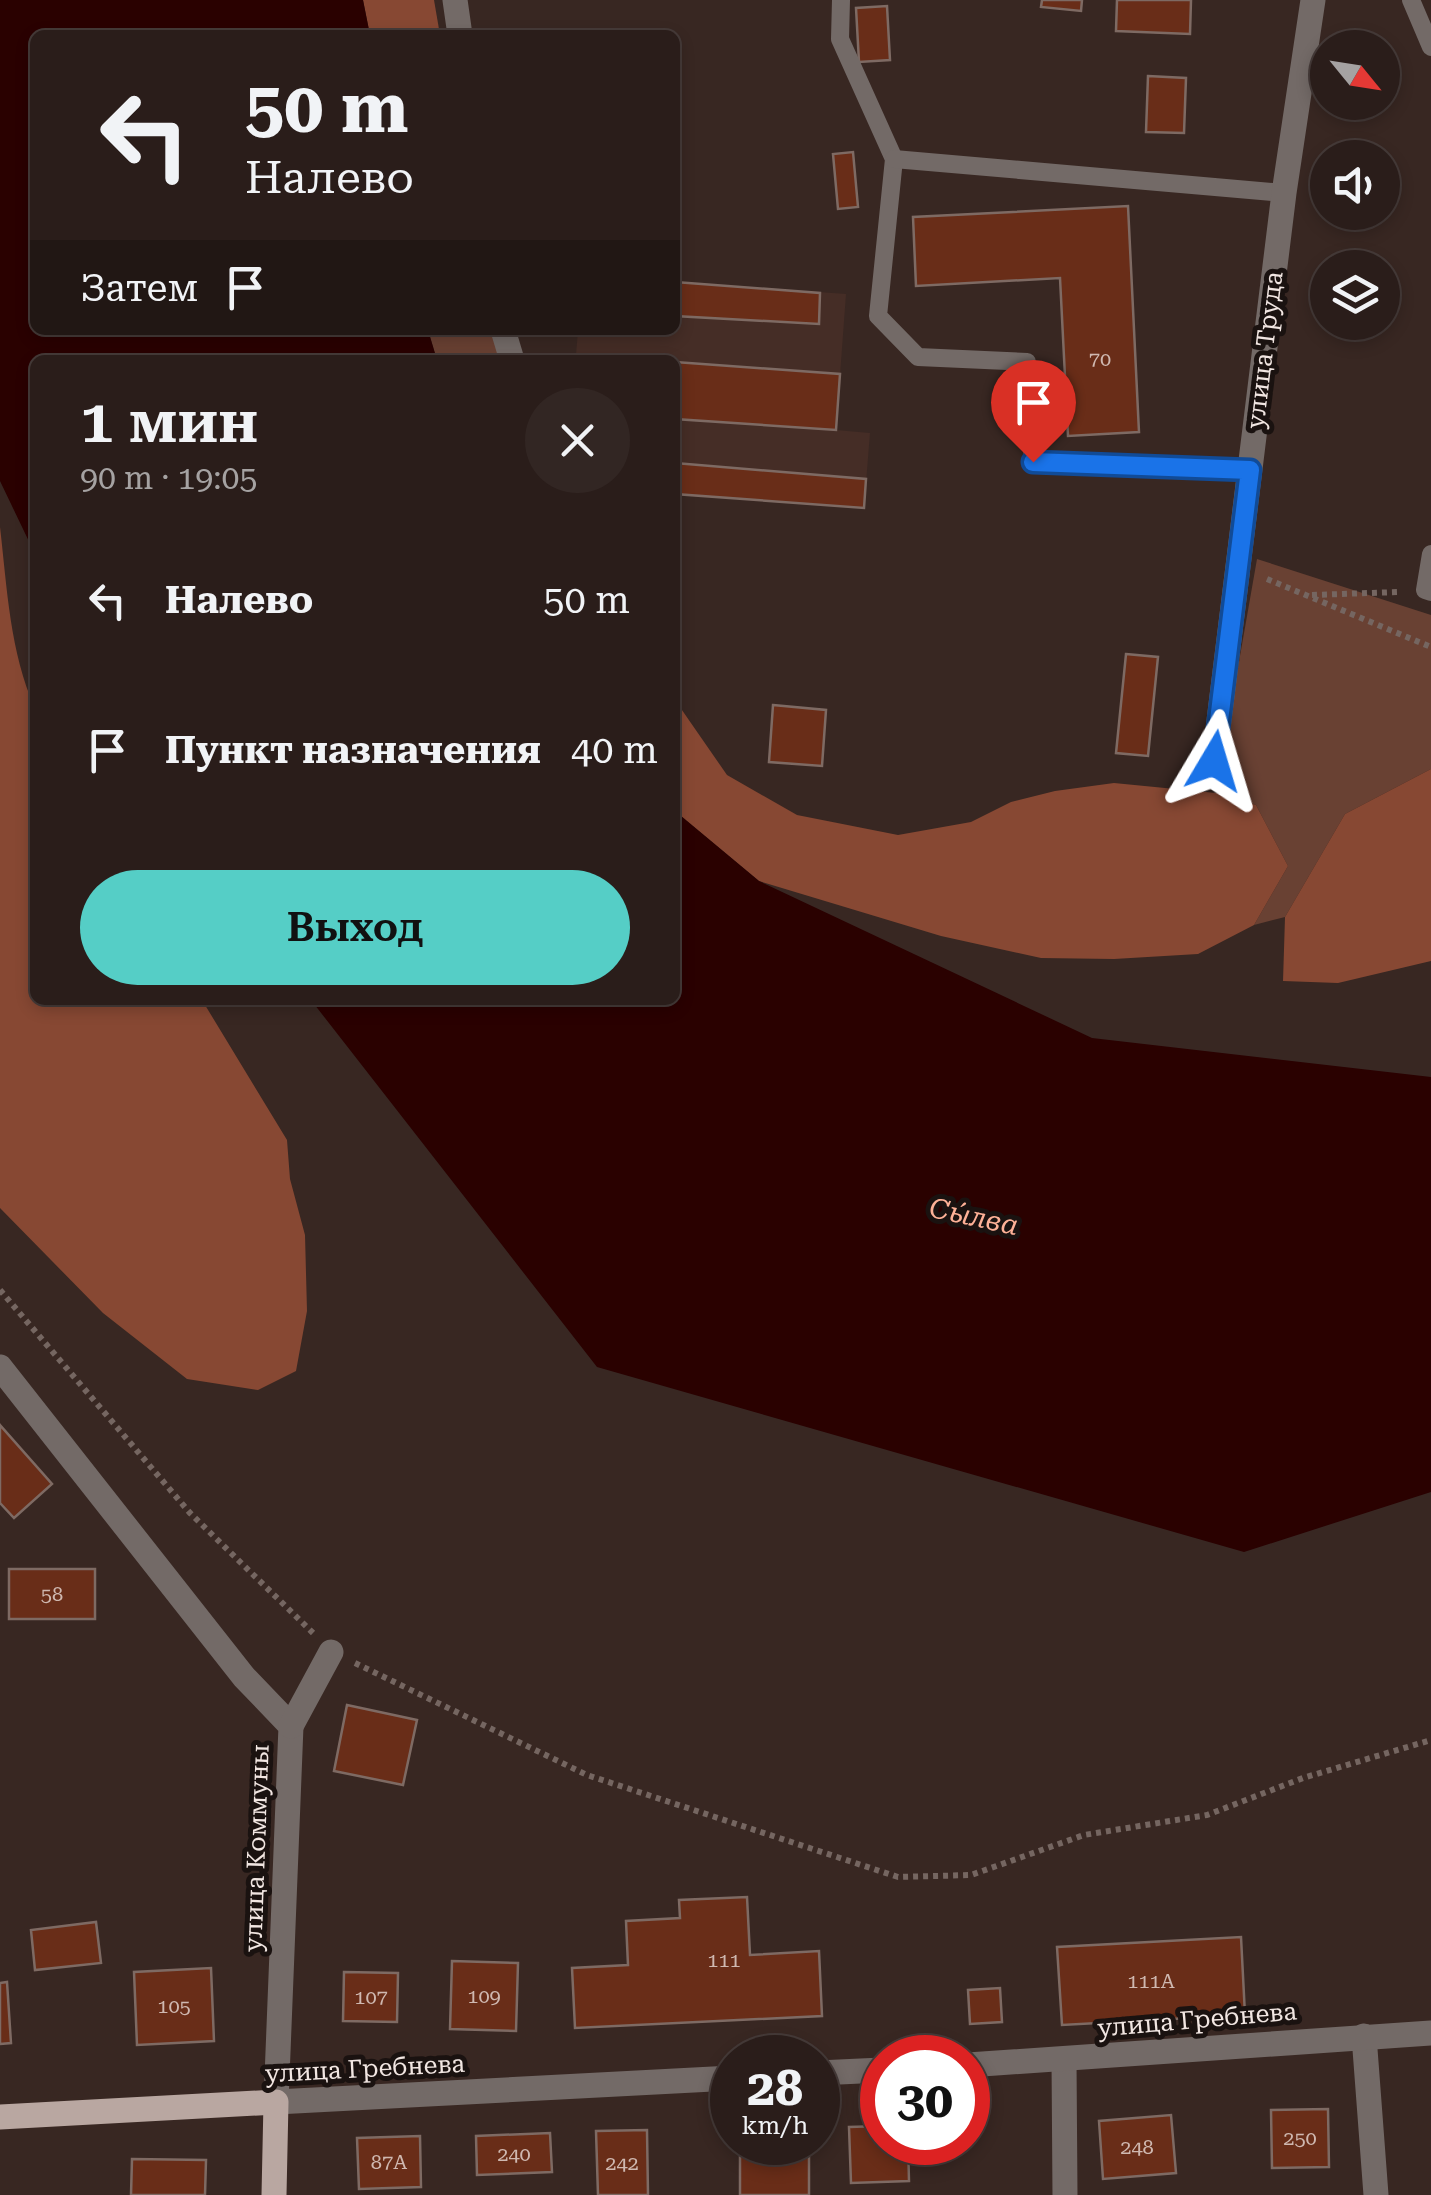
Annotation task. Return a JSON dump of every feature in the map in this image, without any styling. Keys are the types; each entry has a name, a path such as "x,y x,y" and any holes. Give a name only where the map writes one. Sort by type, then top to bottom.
{"main road":[{"name":"улица Гребнева","path":"0,2117 276,2102"},
{"name":"улица Коммуны","path":"274,2195 276,2102"}],"street":[{"path":"455,0 459,30"},
{"name":"улица Труда","path":"1214,761 1284,193 1312,0"},
{"name":"улица Коммуны","path":"0,1367 244,1677 291,1726 276,2102"},
{"path":"291,1726 331,1652"},
{"name":"улица Гребнева","path":"990,2064 1431,2032"},
{"path":"1364,2036 1376,2195"},
{"path":"1064,2060 1065,2195"},
{"name":"улица Гребнева","path":"276,2102 710,2079"}],"lane":[{"path":"841,0 840,39 894,159 878,316 918,357 1027,362 1033,462 1250,470"},
{"path":"1411,0 1431,46"},
{"path":"894,159 1284,193"},
{"path":"1428,591 1431,554"}],"path":[{"path":"1238,566 1431,647"},
{"path":"1307,596 1428,591"},
{"path":"0,1290 190,1514 331,1652 587,1775 898,1877 971,1876 1084,1835 1207,1815 1302,1778 1431,1740"}],"shaded area":[{"path":"363,0 434,0 439,30 369,30"},
{"path":"680,282 846,294 836,430 870,433 864,508 680,494 680,355 576,355 578,335 680,335"},
{"path":"430,335 499,335 505,355 436,355"},
{"path":"0,527 15,642 30,695 30,1005 205,1005 287,1140 290,1179 305,1235 307,1311 296,1371 258,1390 187,1379 103,1313 0,1208"},
{"path":"1257,559 1431,615 1431,769 1345,814 1285,917 1254,925 1288,866 1256,805 1216,793"},
{"path":"680,707 727,775 797,815 898,835 971,822 1011,802 1055,791 1114,783 1216,793 1256,805 1288,866 1254,925 1198,954 1114,959 1041,958 941,936 759,881 680,815"},
{"path":"1431,769 1431,961 1338,983 1283,981 1285,917 1345,814"}],"water":[{"path":"0,0 363,0 369,30 30,30 30,335 430,335 436,355 30,355 30,544 0,481"},
{"name":"Сы́лва","path":"680,815 759,881 1092,1038 1431,1077 1431,1492 1244,1552 597,1367 315,1005 680,1005"}],"building":[{"path":"1042,0 1082,0 1081,11 1041,7"},
{"path":"1117,0 1191,0 1190,34 1116,31"},
{"path":"887,6 890,60 859,62 856,8"},
{"path":"1148,76 1186,78 1184,133 1146,132"},
{"path":"853,152 858,207 838,209 833,154"},
{"path":"1128,206 1139,432 1068,436 1060,278 916,286 913,217"},
{"path":"680,282 820,293 819,324 680,316"},
{"path":"680,362 840,374 836,430 680,419"},
{"path":"680,463 866,479 864,508 680,494"},
{"path":"1126,654 1158,657 1148,756 1116,753"},
{"path":"773,705 826,710 822,766 769,762"},
{"path":"0,1425 52,1484 14,1518 0,1503"},
{"path":"9,1569 95,1569 95,1619 9,1619"},
{"path":"347,1705 417,1720 403,1785 334,1771"},
{"path":"747,1897 750,1955 819,1951 822,2016 575,2028 572,1968 628,1965 626,1921 680,1918 679,1900"},
{"path":"96,1922 101,1963 35,1970 31,1930"},
{"path":"1241,1937 1245,2015 1062,2025 1057,1947"},
{"path":"452,1961 518,1963 516,2031 450,2029"},
{"path":"211,1968 214,2041 137,2045 134,1972"},
{"path":"344,1972 398,1973 397,2022 343,2021"},
{"path":"7,1982 11,2043 0,2044 0,1983"},
{"path":"1000,1988 1002,2022 970,2024 968,1990"},
{"path":"1328,2109 1329,2167 1272,2168 1271,2110"},
{"path":"1171,2115 1176,2173 1103,2179 1099,2121"},
{"path":"849,2127 860,2127 860,2165 909,2165 909,2181 851,2183"},
{"path":"647,2130 648,2195 598,2195 596,2131"},
{"path":"550,2133 552,2172 477,2175 476,2136"},
{"path":"420,2136 421,2187 359,2189 357,2138"},
{"path":"132,2159 206,2160 205,2195 131,2195"},
{"path":"740,2165 809,2165 809,2195 740,2195"}],"route":[{"path":"1033,462 1250,470 1214,761"}]}
